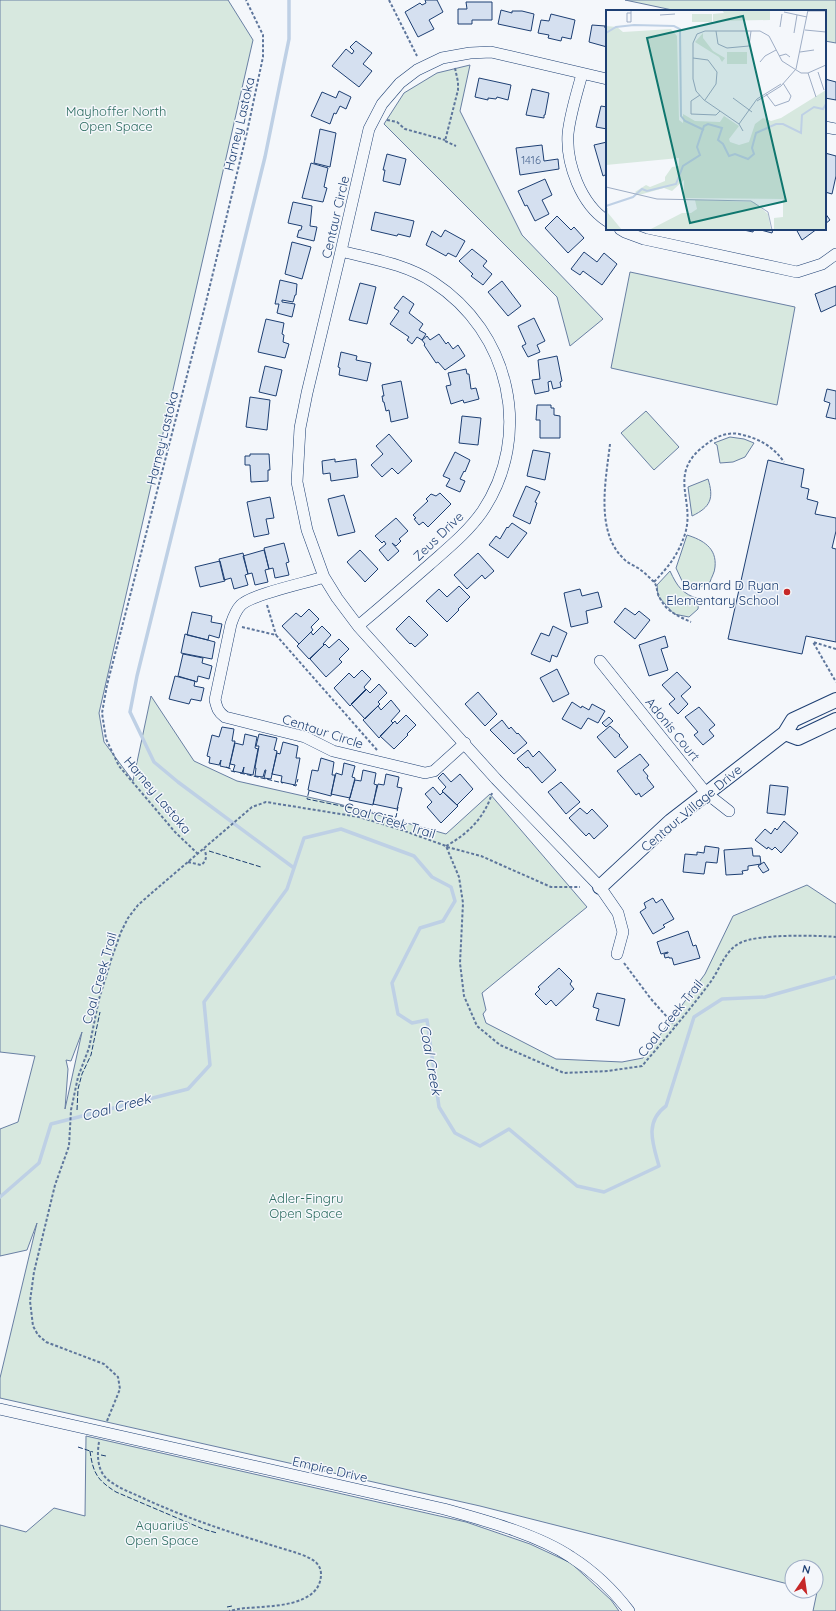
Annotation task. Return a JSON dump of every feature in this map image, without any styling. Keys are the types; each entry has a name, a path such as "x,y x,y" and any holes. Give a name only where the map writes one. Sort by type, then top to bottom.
{"street":[{"name":"Centaur Circle","path":"606,79 490,52 470,52 442,58 417,70 400,83 382,104 369,129 300,428 297,482 307,530 324,577 336,598 358,626 496,779 600,887 618,913 622,932 617,954"},
{"path":"582,74 568,134 569,160 577,184 586,200 606,220"},
{"path":"826,127 836,130"},
{"path":"622,230 644,239 797,272 822,264 836,254"},
{"name":"Zeus Drive","path":"342,251 406,268 432,281 458,301 477,322 494,350 506,381 510,419 507,451 498,482 482,511 467,532 358,626"},
{"name":"Centaur Circle","path":"324,577 252,598 241,605 231,624 215,700 217,710 220,714 225,717 305,737 333,751 425,773 434,771 465,743"},
{"name":"Adonis Court","path":"600,661 706,793 729,810"},
{"name":"Centaur Village Drive","path":"600,887 671,821 785,733 793,720 836,700"},
{"path":"785,733 798,738 836,720"},
{"name":"Empire Drive","path":"0,1409 444,1509 490,1522 530,1537 571,1556 596,1576 618,1598 628,1611"}],"path":[{"name":"Harney Lastoka","path":"198,854 175,832 119,766 106,739 102,712 107,686 206,302 247,132 263,57 263,35 246,0"},
{"path":"389,0 417,56"},
{"path":"445,140 458,90 458,82 454,65"},
{"path":"384,119 398,122 405,129 445,140 456,146"},
{"path":"654,582 675,558 686,532 687,516 683,480 689,462 700,448 715,438 732,433 750,436 765,442 778,453 784,462"},
{"path":"610,444 604,492 604,510 612,544 623,559 638,568 657,585 658,596 668,610 691,622"},
{"path":"264,595 276,635 392,766"},
{"path":"231,624 276,635"},
{"path":"836,649 813,642 836,682"},
{"path":"446,846 474,826 490,803 496,779"},
{"name":"Coal Creek Trail","path":"63,1163 69,1146 71,1110 78,1077 89,1048 99,999 128,918 138,905 252,807 266,802 359,817 402,830 446,846 459,877 463,903 460,963 464,996 477,1026 500,1045 564,1073 608,1071 642,1066 711,982 730,949 740,942 752,939 810,935 836,937"},
{"path":"446,846 481,856 551,887 580,887"},
{"path":"188,862 201,865 204,863 206,855 204,848"},
{"path":"617,954 651,999 675,1026"}],"green space":[{"name":"Adler-Fingru Open Space","path":"0,0 228,0 253,40 99,713 104,742 133,781 151,696 194,761 237,781 339,804 446,834 490,794 587,907 482,993 486,1010 483,1014 486,1023 556,1059 622,1062 643,1058 705,974 733,916 807,885 836,904 836,1611 813,1611 816,1599 824,1599 824,1559 784,1559 784,1583 480,1506 0,1398 0,1378 37,1223 27,1250 0,1256 0,1129 18,1122 35,1056 0,1052","holes":["82,1032 65,1109 68,1069 66,1060 71,1061"]},
{"path":"625,0 836,0 836,43 826,41 826,10 672,10"},
{"path":"470,65 460,111 522,235 603,319 570,346 557,297 384,124 404,93 437,73"},
{"path":"630,272 795,307 777,405 611,368"},
{"path":"646,411 679,447 654,470 621,433"},
{"path":"730,437 744,439 754,443 745,457 733,462 720,463 717,445 714,443"},
{"path":"708,479 711,497 703,509 692,516 688,487"},
{"path":"687,535 703,542 708,546 714,555 715,569 710,582 698,588 683,583 676,568"},
{"path":"670,571 675,581 684,592 699,599 698,609 689,617 674,614 658,596 657,585"},
{"name":"Aquarius Open Space","path":"86,1436 466,1522 530,1544 571,1563 611,1600 619,1611 0,1611 0,1525 26,1532 54,1508 85,1516"}],"building":[{"path":"425,0 437,0 443,12 429,20 434,29 418,37 405,12 420,3 422,5 426,3"},
{"path":"466,2 492,2 492,20 472,20 472,24 458,24 458,9 467,9"},
{"path":"501,10 512,13 512,11 522,11 534,14 531,31 498,24"},
{"path":"551,14 575,20 571,39 562,37 561,41 548,38 549,35 538,33 541,20 549,21"},
{"path":"592,25 605,26 606,47 589,42"},
{"path":"356,41 372,53 363,64 372,71 359,87 332,66 346,49 352,54 354,51 350,47"},
{"path":"479,78 511,85 508,100 497,97 496,99 488,98 488,100 475,97"},
{"path":"826,79 836,82 836,100 826,98"},
{"path":"532,89 549,93 544,118 526,115"},
{"path":"339,91 351,97 346,109 340,106 336,114 334,113 330,124 311,116 322,92 336,98"},
{"path":"601,106 606,107 606,129 596,127"},
{"path":"320,129 336,133 330,167 314,163"},
{"path":"606,142 606,174 603,176 594,145"},
{"path":"542,145 544,161 558,159 559,169 520,175 516,148"},
{"path":"826,153 836,156 836,176 832,194 826,192"},
{"path":"387,154 406,159 400,185 383,181 385,170 383,170"},
{"path":"311,163 328,168 324,187 327,188 323,202 302,198"},
{"path":"545,179 552,195 542,200 549,214 535,221 527,205 525,206 518,191"},
{"path":"293,202 312,206 310,226 317,227 314,241 297,237 302,226 288,223"},
{"path":"375,212 414,221 410,237 398,234 397,236 371,230"},
{"path":"826,214 830,220 826,223"},
{"path":"557,216 571,230 574,227 584,238 568,253 545,228"},
{"path":"445,230 465,241 456,257 448,253 446,256 426,245 432,231 441,237"},
{"path":"761,230 773,230 772,233"},
{"path":"797,230 816,230 802,240"},
{"path":"292,242 311,247 302,279 285,274"},
{"path":"472,249 487,261 483,266 492,274 483,285 471,276 473,274 459,261"},
{"path":"584,252 597,262 604,253 617,264 602,285 583,271 580,275 571,269"},
{"path":"280,280 297,284 296,295 293,302 282,300 282,302 295,304 292,317 277,313 279,304 275,304"},
{"path":"502,281 521,306 508,316 488,292"},
{"path":"360,283 376,287 367,324 349,320"},
{"path":"836,286 836,305 821,312 815,294"},
{"path":"403,296 414,304 409,313 423,324 419,330 426,334 422,340 417,337 412,344 407,340 409,337 390,324 399,311 394,308"},
{"path":"534,318 545,341 537,345 540,352 528,357 522,346 526,344 518,326"},
{"path":"266,319 284,323 282,334 284,335 283,342 289,344 285,358 258,352"},
{"path":"439,334 446,344 448,342 453,349 458,345 465,356 445,370 438,362 436,363 422,340 427,336 430,340"},
{"path":"341,352 357,356 356,360 371,363 367,381 339,375 340,368 338,367"},
{"path":"557,356 562,381 560,382 561,387 553,389 551,381 548,382 549,391 535,394 532,380 540,379 538,360"},
{"path":"265,366 282,370 276,396 259,392"},
{"path":"466,369 467,374 469,374 471,389 476,388 479,399 464,403 463,400 451,404 446,386 451,385 448,373"},
{"path":"401,381 408,418 391,422 389,410 386,411 383,402 382,396 384,396 382,385"},
{"path":"827,389 836,391 836,419 826,417 830,403 824,401"},
{"path":"250,397 270,400 267,430 246,427"},
{"path":"537,405 551,405 551,408 554,408 554,415 560,416 560,438 540,438 540,420 536,420"},
{"path":"462,416 481,418 478,445 459,443"},
{"path":"389,434 412,461 398,474 392,468 382,477 371,465 383,454 376,446"},
{"path":"533,450 550,453 545,480 527,476"},
{"path":"455,452 470,460 460,479 465,481 460,492 446,486 450,479 443,476"},
{"path":"250,454 269,454 270,470 268,470 268,481 251,482 250,465 245,465 245,456 250,456"},
{"path":"335,459 335,462 356,459 358,477 331,481 330,473 323,474 322,461"},
{"name":"Barnard D Ryan Elementary School","path":"768,460 804,469 801,487 809,489 807,499 818,502 815,514 836,518 836,531 832,548 836,549 836,642 806,636 802,654 728,639"},
{"path":"526,486 540,492 535,502 537,503 530,524 513,516"},
{"path":"440,493 451,504 428,527 423,522 419,525 414,519 416,518 413,515 428,501 426,499 431,494 436,496"},
{"path":"344,495 355,532 338,536 328,499"},
{"path":"270,497 274,518 266,519 269,534 254,537 247,502"},
{"path":"396,518 408,531 399,539 401,541 396,546 392,543 399,551 388,561 379,550 386,544 384,541 382,543 375,536"},
{"path":"512,523 527,533 508,558 489,545 496,536 500,539 507,527 508,528"},
{"path":"284,543 289,562 286,563 289,575 275,578 273,568 269,569 264,548"},
{"path":"264,550 269,569 265,570 268,582 255,585 252,573 248,574 243,556"},
{"path":"360,550 378,569 365,582 347,562"},
{"path":"243,553 248,574 245,575 248,585 234,589 231,578 224,580 219,559"},
{"path":"478,553 494,571 485,579 482,575 467,589 454,575"},
{"path":"220,561 225,581 200,587 195,567"},
{"path":"459,586 470,597 447,622 426,601 439,589 447,597"},
{"path":"580,589 582,596 598,592 602,607 586,611 588,623 571,627 564,593"},
{"path":"625,608 635,615 639,611 650,620 635,639 614,622"},
{"path":"309,609 319,619 311,627 313,630 299,644 282,626 296,613 301,617"},
{"path":"192,612 212,616 211,622 222,624 219,638 209,635 208,640 187,635"},
{"path":"409,616 428,635 415,647 411,643 410,644 396,629"},
{"path":"322,626 331,635 323,644 324,645 309,659 297,646 311,632 313,635"},
{"path":"553,626 567,633 557,657 552,655 550,662 531,654 541,633 549,636"},
{"path":"185,634 215,642 212,659 181,653"},
{"path":"665,636 668,647 661,649 668,670 649,676 639,645"},
{"path":"339,639 349,649 339,659 342,662 326,677 310,659 325,644 329,648"},
{"path":"183,654 203,658 202,663 212,666 209,679 198,676 197,682 178,676"},
{"path":"557,669 569,694 553,702 540,678"},
{"path":"362,670 371,679 364,687 366,690 350,706 334,688 349,673 354,678"},
{"path":"677,672 691,687 681,696 688,704 678,714 669,704 675,699 662,685"},
{"path":"175,676 195,681 194,686 204,688 201,701 191,699 189,704 169,699"},
{"path":"379,684 387,693 378,702 380,704 365,719 351,704 366,689 370,693"},
{"path":"478,692 497,714 485,726 465,704"},
{"path":"391,700 400,711 391,721 393,723 379,738 363,720 378,706 381,710"},
{"path":"572,702 581,708 582,706 589,710 592,704 605,711 598,723 588,718 581,729 562,719"},
{"path":"699,707 715,725 709,730 714,736 703,745 694,735 698,732 685,717"},
{"path":"406,715 416,725 394,749 380,736 395,721 397,724"},
{"path":"609,717 613,721 606,727 602,723"},
{"path":"502,720 509,729 511,727 527,743 514,754 490,730"},
{"path":"610,726 620,735 619,736 628,747 615,758 597,737"},
{"path":"222,727 234,729 232,741 235,741 229,768 220,766 221,760 219,765 209,763 210,757 207,756 212,735 219,737"},
{"path":"245,734 257,737 255,748 258,749 253,775 243,773 244,767 242,773 233,771 235,765 230,764 235,743 243,745"},
{"path":"259,734 277,738 274,750 277,751 271,779 264,778 266,770 263,777 255,776 259,746 256,746"},
{"path":"283,742 298,746 296,758 300,758 295,785 281,782 282,776 272,774 277,753 280,754"},
{"path":"528,750 533,757 539,751 556,770 542,783 528,767 526,768 517,759"},
{"path":"640,754 649,765 643,770 654,787 641,797 639,793 636,795 617,771"},
{"path":"321,758 334,762 332,775 335,775 331,796 308,790 312,770 318,771"},
{"path":"344,763 355,766 352,777 355,778 350,798 331,794 336,773 342,775"},
{"path":"363,770 376,773 374,784 377,785 373,805 349,800 355,780 361,781"},
{"path":"443,773 451,782 460,774 473,789 457,805 442,791 446,787 438,778"},
{"path":"386,774 399,777 397,787 402,788 397,809 373,804 378,784 384,785"},
{"path":"561,782 580,802 566,814 548,792"},
{"path":"770,785 788,787 785,815 767,813"},
{"path":"433,787 440,795 443,792 458,806 441,823 427,807 432,802 425,794"},
{"path":"580,808 587,814 592,809 608,826 594,839 589,833 586,836 569,818"},
{"path":"784,821 798,833 781,853 775,847 772,850 768,847 767,849 755,840 765,829 771,834 775,828 777,830"},
{"path":"705,846 719,848 717,863 706,862 704,874 683,872 685,854 697,855 697,852 704,853"},
{"path":"752,848 753,856 760,856 761,864 748,866 748,870 742,871 743,874 726,875 724,850"},
{"path":"764,862 769,870 763,873 758,866"},
{"path":"653,898 656,903 662,899 674,919 663,925 665,927 653,934 640,912 646,908 644,903"},
{"path":"688,931 693,946 696,945 700,958 674,965 672,958 665,958 664,954 668,952 661,954 657,942"},
{"path":"559,968 572,981 570,984 574,989 556,1006 551,1000 546,1005 535,994 540,989 538,987"},
{"path":"597,993 625,999 619,1026 596,1020 599,1009 593,1007"}],"waterway":[{"path":"289,0 289,39 265,157 137,676 130,712 154,762 178,782 294,868"},
{"name":"Coal Creek","path":"0,1197 39,1163 51,1124 188,1089 210,1065 204,1002 287,889 304,838 341,829 414,856 432,877 451,887 455,901 443,921 420,928 392,983 398,1014 412,1023 427,1020 439,1107 455,1133 480,1146 509,1129 577,1186 604,1192 659,1166 654,1150 652,1134 653,1126 659,1112 666,1106 694,1017 722,999 765,997 836,977"}],"fence":[{"path":"226,767 235,772"},
{"path":"240,773 283,783"},
{"path":"293,785 296,786 298,779"},
{"path":"309,791 307,799 396,817 398,807"},
{"path":"209,851 261,867"},
{"path":"77,1110 78,1089 82,1074 91,1055 100,1012"},
{"path":"78,1447 93,1452"},
{"path":"90,1451 93,1465 100,1480 116,1492 203,1529 217,1533"},
{"path":"101,1455 106,1456"},
{"path":"227,1607 232,1606"}],"place":[{"name":"Barnard D Ryan Elementary School","path":"787,592"}],"park label":[{"name":"Mayhoffer North Open Space","path":"116,118"}]}
